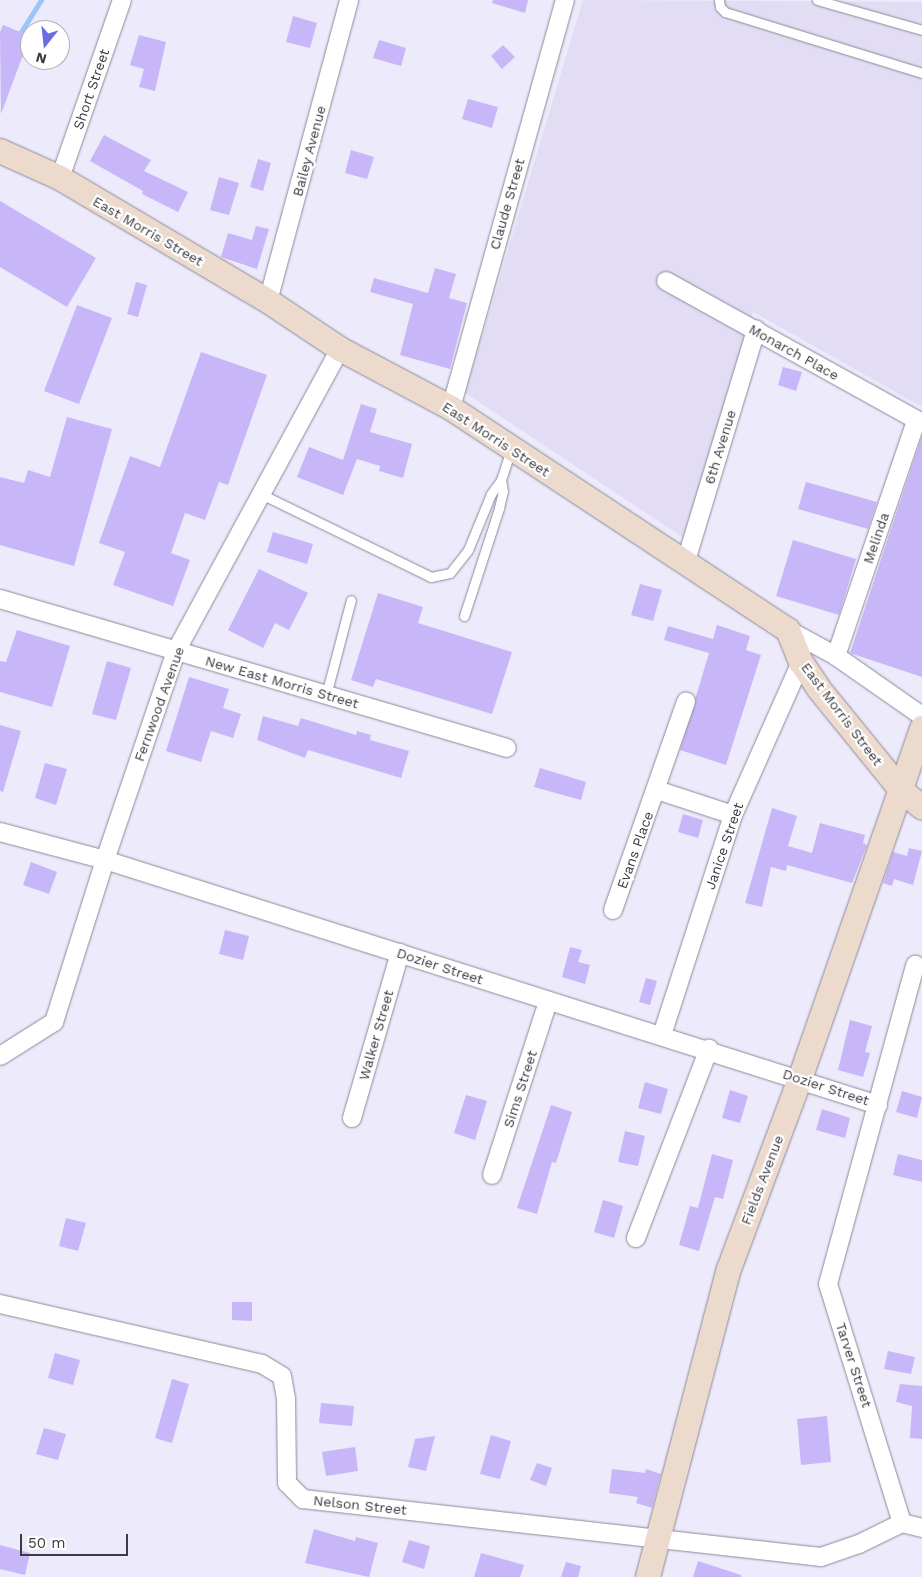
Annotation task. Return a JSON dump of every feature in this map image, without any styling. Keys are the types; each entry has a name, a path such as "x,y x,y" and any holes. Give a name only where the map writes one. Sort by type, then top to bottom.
{"main road":[{"name":"East Morris Street","path":"0,151 60,178 268,301 340,349 450,408 788,630 801,662 902,791 922,807"},
{"name":"Fields Avenue","path":"648,1577 729,1269 800,1079 902,791 922,728"}],"street":[{"name":"Short Street","path":"60,178 122,0"},
{"name":"Bailey Avenue","path":"268,301 349,0"},
{"name":"Claude Street","path":"450,408 565,0"},
{"name":"Monarch Place","path":"666,281 919,422"},
{"name":"6th Avenue","path":"685,564 756,330"},
{"name":"Fernwood Avenue","path":"0,1056 54,1022 105,860 176,651 340,349"},
{"name":"Melinda","path":"836,656 919,422"},
{"name":"New East Morris Street","path":"0,599 507,748"},
{"path":"788,630 836,656 922,716"},
{"name":"Janice Street","path":"662,1035 733,815 801,662"},
{"name":"Evans Place","path":"613,910 657,790 686,701"},
{"path":"657,790 733,815"},
{"name":"Dozier Street","path":"0,832 105,860 548,1002 709,1049 878,1104"},
{"name":"Walker Street","path":"352,1118 400,953"},
{"name":"Tarver Street","path":"902,1523 828,1284 915,965"},
{"name":"Sims Street","path":"492,1175 548,1002"},
{"path":"636,1238 709,1049"},
{"name":"Nelson Street","path":"0,1304 262,1364 282,1376 286,1398 287,1483 303,1499 658,1538"},
{"path":"658,1538 822,1557 859,1544 902,1523 922,1528"}],"lane":[{"path":"719,0 720,7 725,12 922,73"},
{"path":"817,0 922,30"},
{"path":"261,494 431,577 450,574 468,550 491,494 501,480 511,448"},
{"path":"464,616 499,508 503,490 501,480"},
{"path":"326,695 351,600"}],"shaded area":[{"path":"583,0 922,2 922,407 753,312 687,540 465,393"}],"building":[{"path":"493,0 528,0 525,13 492,3"},
{"path":"293,16 317,23 310,48 286,42"},
{"path":"3,25 20,32 20,63 1,114 0,32"},
{"path":"139,35 166,42 155,91 139,87 144,69 130,65"},
{"path":"379,40 406,48 401,66 373,58"},
{"path":"503,45 515,57 502,69 491,56"},
{"path":"468,99 498,107 492,128 462,119"},
{"path":"104,135 151,160 144,171 188,192 178,212 142,194 143,191 90,161"},
{"path":"351,150 374,157 367,179 345,173"},
{"path":"258,159 271,163 263,191 250,187"},
{"path":"219,177 239,183 229,215 210,210"},
{"path":"0,201 96,258 67,307 0,267"},
{"path":"256,226 269,229 257,269 221,257 228,233 252,240"},
{"path":"435,268 456,274 449,298 467,303 450,369 400,355 413,304 370,292 374,278 428,293"},
{"path":"136,282 147,285 138,317 127,314"},
{"path":"77,305 112,318 79,404 44,391"},
{"path":"201,352 267,375 228,485 219,482 205,520 185,513 171,553 190,560 173,606 113,585 125,552 99,543 130,456 160,467"},
{"path":"783,367 802,372 796,391 778,385"},
{"path":"361,404 377,409 370,432 412,444 403,478 379,471 380,466 357,459 343,495 297,477 309,447 343,460"},
{"path":"67,417 112,429 74,566 0,545 0,477 24,483 28,470 50,477"},
{"path":"922,436 922,677 850,653"},
{"path":"806,482 877,502 868,529 798,509"},
{"path":"273,532 313,544 307,564 267,552"},
{"path":"793,540 856,559 839,615 776,596"},
{"path":"259,569 308,593 289,630 275,623 263,648 228,630"},
{"path":"640,584 662,590 653,621 631,615"},
{"path":"378,593 423,607 418,623 512,652 492,714 376,679 373,687 351,680"},
{"path":"717,625 750,636 746,650 761,655 726,765 680,750 709,653 664,640 668,626 713,639"},
{"path":"17,630 70,646 52,707 0,692 0,661 6,662"},
{"path":"107,661 131,668 116,720 92,714"},
{"path":"189,677 229,689 223,708 241,714 233,738 211,731 201,762 166,751"},
{"path":"263,716 298,726 301,718 356,735 357,731 371,735 370,740 409,751 401,778 308,750 305,758 257,740"},
{"path":"0,725 21,731 3,792 0,791"},
{"path":"45,763 67,769 56,805 35,798"},
{"path":"540,768 586,782 581,800 534,787"},
{"path":"772,808 797,816 788,846 812,853 820,823 865,835 863,843 867,845 852,883 787,865 786,871 771,867 762,907 745,903"},
{"path":"683,814 703,820 698,838 678,832"},
{"path":"909,848 922,851 913,885 894,879 892,886 883,883 893,852 907,856"},
{"path":"31,862 57,872 49,894 23,885"},
{"path":"225,930 249,936 243,960 219,954"},
{"path":"570,947 582,950 578,962 590,965 585,984 562,977"},
{"path":"646,978 657,981 650,1005 639,1002"},
{"path":"850,1020 872,1026 865,1052 870,1053 863,1077 838,1070"},
{"path":"645,1082 668,1089 661,1114 638,1108"},
{"path":"730,1090 748,1096 740,1123 722,1118"},
{"path":"902,1091 922,1097 917,1118 896,1112"},
{"path":"466,1095 487,1101 475,1140 454,1133"},
{"path":"551,1105 572,1112 556,1163 552,1162 537,1214 517,1208"},
{"path":"822,1109 850,1118 845,1138 816,1130"},
{"path":"625,1131 645,1136 638,1166 618,1162"},
{"path":"712,1154 733,1160 723,1199 715,1197 699,1251 679,1245 690,1206 698,1208"},
{"path":"898,1154 922,1160 922,1182 893,1175"},
{"path":"603,1200 623,1206 614,1238 594,1232"},
{"path":"66,1218 86,1223 78,1251 59,1246"},
{"path":"232,1302 252,1302 252,1321 232,1320"},
{"path":"888,1351 915,1357 911,1374 884,1369"},
{"path":"55,1353 80,1360 73,1385 48,1378"},
{"path":"172,1379 189,1384 172,1443 155,1438"},
{"path":"900,1384 922,1386 922,1439 910,1438 912,1406 896,1402"},
{"path":"321,1403 354,1406 352,1426 319,1423"},
{"path":"827,1416 831,1462 801,1465 797,1419"},
{"path":"44,1428 66,1434 58,1460 36,1454"},
{"path":"491,1435 511,1441 500,1479 480,1474"},
{"path":"435,1436 426,1471 408,1467 415,1439"},
{"path":"355,1447 358,1471 326,1476 322,1452"},
{"path":"537,1463 552,1468 546,1486 530,1480"},
{"path":"612,1469 645,1473 646,1469 661,1474 652,1508 636,1503 638,1497 609,1493"},
{"path":"314,1529 355,1541 356,1537 378,1543 369,1577 305,1563"},
{"path":"409,1540 430,1546 424,1569 402,1562"},
{"path":"0,1545 30,1553 25,1575 0,1569"},
{"path":"481,1553 524,1565 520,1577 474,1577"},
{"path":"698,1561 741,1575 741,1577 693,1577"},
{"path":"566,1562 581,1566 578,1577 561,1577"}],"waterway":[{"path":"18,37 41,0"}]}
